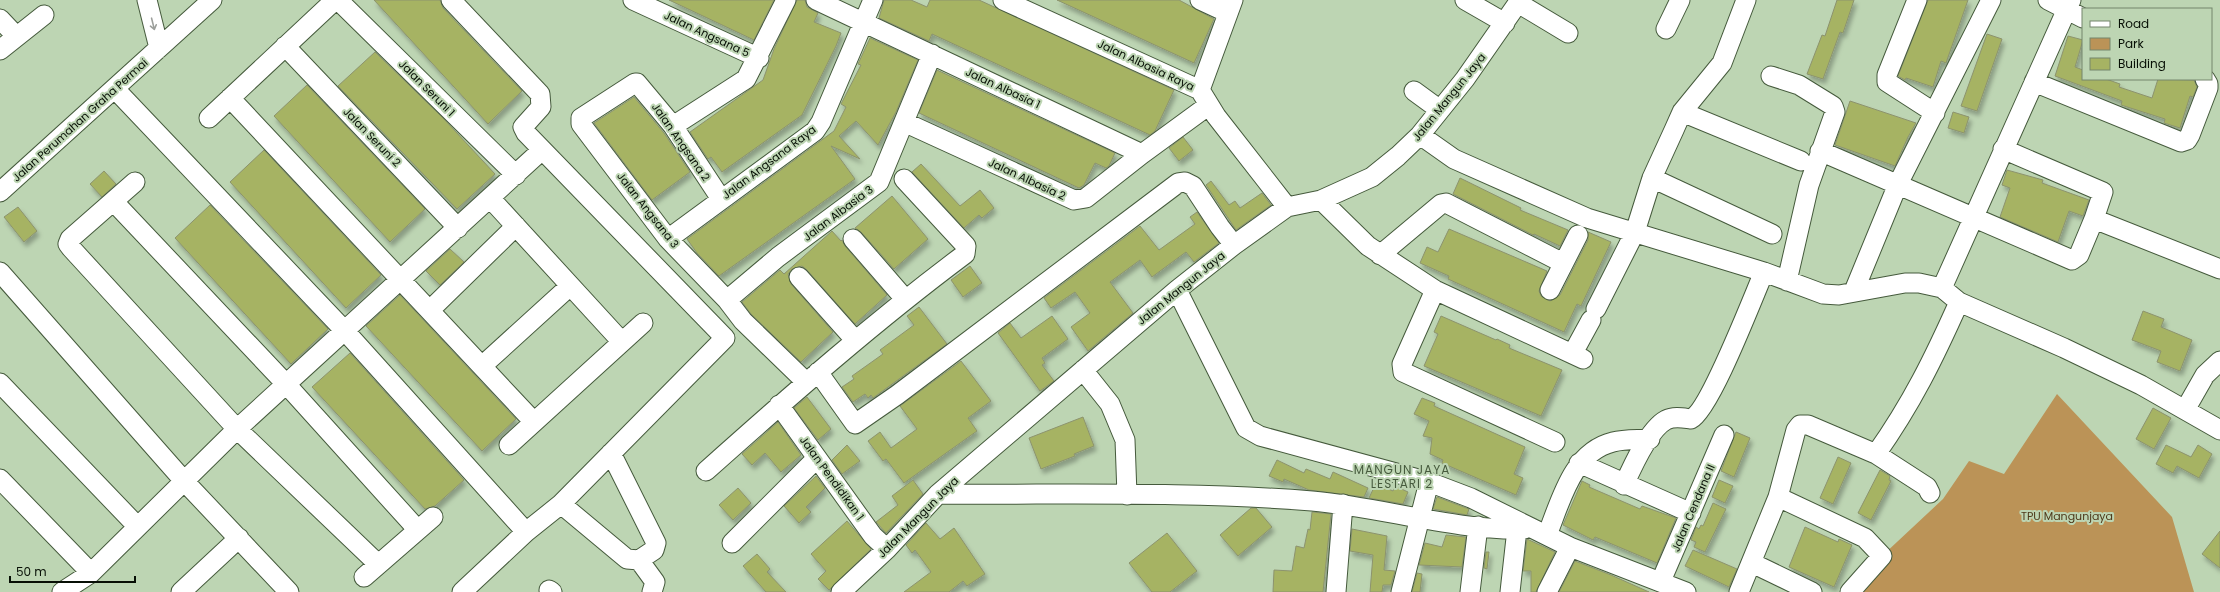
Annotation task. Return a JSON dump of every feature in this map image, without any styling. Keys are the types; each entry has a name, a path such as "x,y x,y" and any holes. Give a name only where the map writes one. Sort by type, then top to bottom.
{"street":[{"path":"148,0 159,48"},
{"name":"Jalan Perumahan Graha Permai","path":"0,192 116,89 212,0"},
{"path":"209,118 335,0"},
{"name":"Jalan Seruni 1","path":"338,0 516,175"},
{"path":"451,0 540,94 541,106 523,127 526,133 725,338 561,504 526,532 462,592"},
{"name":"Jalan Angsana 5","path":"634,0 758,58"},
{"path":"673,126 746,79 758,58 786,0"},
{"name":"Jalan Albasia 1","path":"816,0 1142,154"},
{"name":"Jalan Angsana Raya","path":"668,239 815,131 821,122 873,0"},
{"name":"Jalan Albasia Raya","path":"1003,0 1205,97 1287,207"},
{"path":"1200,0 1230,7 1205,97"},
{"path":"1465,0 1505,23"},
{"path":"1666,29 1680,0"},
{"path":"1321,200 1380,255 1435,290 1578,356 1593,315 1635,232 1652,178 1682,112 1722,64 1746,0"},
{"path":"1917,0 1887,76 1887,82 1935,113"},
{"path":"1854,291 1898,184 1991,0"},
{"path":"1942,288 2034,82 2074,9 2048,0"},
{"path":"1519,2 1568,34"},
{"name":"Jalan Mangun Jaya","path":"841,592 886,549 938,494 1177,290 1234,245 1287,207 1321,200 1372,177 1398,156 1420,135 1465,79 1519,2"},
{"path":"0,50 44,15"},
{"path":"0,18 16,36"},
{"name":"Jalan Seruni 2","path":"286,46 458,228"},
{"name":"Jalan Albasia 3","path":"727,300 778,257 879,182 932,54"},
{"path":"1771,76 1799,85 1833,106 1835,112 1808,185 1787,281"},
{"path":"2034,82 2181,142 2187,140 2190,135 2208,88 2206,80"},
{"name":"Jalan Angsana 3","path":"641,86 635,83 581,118 581,124 668,239 727,300 743,321 812,377 855,424 897,395 1178,183 1186,182 1193,186 1220,227 1234,245"},
{"name":"Jalan Angsana 2","path":"641,86 673,126 721,199"},
{"path":"116,89 344,331 526,532"},
{"path":"1414,91 1440,110"},
{"name":"Jalan Albasia 2","path":"904,122 1074,200 1086,198 1142,154 1205,97"},
{"path":"230,98 534,422"},
{"path":"1682,112 1801,162"},
{"path":"1420,135 1454,159 1587,218 1635,232 1699,254 1764,272 1823,294 1839,295 1854,291 1905,283 1919,283 1942,288 1959,302 2064,348 2141,385 2220,430"},
{"path":"1820,151 2072,260 2079,255 2094,219 2102,192 2003,149"},
{"path":"62,592 91,573 137,526 185,482 238,429 542,150"},
{"path":"1652,178 1772,234"},
{"path":"706,471 779,405 855,340 905,299 965,254 966,246 904,179"},
{"path":"135,182 70,239 68,244 70,248 238,429 378,564"},
{"path":"490,198 622,342"},
{"path":"114,202 286,384 417,529"},
{"path":"1380,255 1441,204 1446,203 1563,263"},
{"path":"2094,219 2220,269"},
{"path":"430,310 516,226"},
{"path":"1550,290 1578,235"},
{"path":"853,239 905,299"},
{"path":"0,272 185,482 289,592"},
{"path":"1624,485 1650,439 1667,420 1677,418 1691,419 1702,411 1713,390 1764,272"},
{"path":"799,277 855,340"},
{"path":"482,366 570,286"},
{"path":"1177,290 1246,428 1260,436 1429,482 1471,498 1531,531 1686,592"},
{"path":"1435,290 1402,364 1403,372 1555,442"},
{"path":"1876,454 1900,419 1925,376 1959,302"},
{"path":"509,445 643,323"},
{"path":"2185,410 2206,376 2220,360"},
{"path":"1083,370 1110,404 1125,440 1127,495"},
{"path":"0,383 137,526"},
{"name":"Jalan Pendidikan 1","path":"779,405 873,536 886,549"},
{"path":"1739,592 1778,497 1796,430 1800,425 1808,425 1876,454 1927,487 1930,493"},
{"name":"Jalan Cendana II","path":"1661,581 1724,435"},
{"path":"1510,592 1531,531 1579,463 1601,446 1614,442 1650,439"},
{"path":"561,504 614,550 627,559 639,560 654,550 656,543 611,453"},
{"path":"732,543 817,458"},
{"path":"1579,463 1624,485 1691,512"},
{"path":"0,479 91,573"},
{"path":"1401,592 1429,482"},
{"path":"938,494 1248,496 1343,504 1478,526 1531,531"},
{"path":"1778,497 1865,538 1882,556 1850,592"},
{"path":"1336,592 1343,504"},
{"path":"364,577 417,529 433,517"},
{"path":"1470,592 1478,526"},
{"path":"181,592 239,538"},
{"path":"1547,592 1570,547"},
{"path":"480,592 506,551"},
{"path":"639,560 655,582 652,592"},
{"path":"1752,563 1812,592"}],"green space":[{"name":"TPU Mangunjaya","path":"2057,394 2172,517 2194,592 1850,592 1882,556 1943,499 1969,461 2004,474"}],"building":[{"path":"374,0 440,0 443,8 522,91 488,124"},
{"path":"669,0 774,0 754,40"},
{"path":"797,0 805,0 807,7 818,13 814,22 841,33 836,46 802,115 722,172 711,157 708,159 690,132 763,80 774,49"},
{"path":"884,0 911,0 927,7 930,0 979,0 1174,90 1155,131 1150,135 932,34 929,41 879,18"},
{"path":"1057,0 1179,0 1214,19 1194,63"},
{"path":"1837,0 1854,0 1843,33 1840,32 1823,79 1807,74 1822,35 1825,36"},
{"path":"1928,0 1968,0 1946,63 1941,61 1933,87 1906,78 1905,80 1898,76"},
{"path":"1987,34 2002,39 1977,111 1961,106"},
{"path":"2068,36 2082,40 2075,67 2082,70 2082,80 2109,80 2120,84 2119,87 2152,98 2158,80 2194,80 2197,87 2193,97 2190,96 2180,128 2164,123 2165,119 2121,105 2122,101 2055,76"},
{"path":"870,38 918,60 896,112 878,145 856,121 839,136 860,159 831,146 855,179 719,276 697,253 687,239 834,131 846,107 841,104 861,65 858,64"},
{"path":"375,52 443,118 495,174 457,209 338,86"},
{"path":"937,70 1115,153 1109,166 1106,168 1095,163 1084,185 1079,188 919,113"},
{"path":"307,85 425,209 390,242 274,116"},
{"path":"634,97 664,133 690,172 652,200 594,123"},
{"path":"1850,101 1916,123 1895,166 1835,145"},
{"path":"1953,112 1969,117 1964,133 1948,128"},
{"path":"1183,137 1193,150 1179,161 1169,148"},
{"path":"264,150 381,275 346,308 230,182"},
{"path":"921,164 960,206 980,190 994,208 982,218 979,215 964,228 912,172"},
{"path":"2007,170 2043,180 2042,183 2089,200 2083,216 2069,211 2058,242 2000,217 2010,188 2002,185"},
{"path":"104,171 116,184 102,197 90,184"},
{"path":"1460,178 1521,208 1520,210 1568,230 1560,246 1534,234 1533,235 1453,194"},
{"path":"1211,181 1229,205 1235,201 1240,208 1262,193 1271,205 1236,230 1206,185"},
{"path":"892,196 928,239 894,269 861,232 855,228"},
{"path":"210,205 328,329 291,364 175,238"},
{"path":"18,207 37,231 24,242 4,217"},
{"path":"1197,212 1219,243 1194,262 1186,252 1152,277 1140,260 1110,282 1133,313 1088,351 1071,327 1090,313 1075,292 1051,308 1044,298 1140,226 1159,250 1195,224 1190,217"},
{"path":"1449,229 1547,271 1539,291 1541,296 1550,301 1560,295 1588,240 1588,232 1611,242 1581,306 1577,304 1564,332 1448,279 1449,276 1420,263 1427,247 1438,252"},
{"path":"832,231 841,241 842,240 845,246 887,295 855,324 807,270 802,266 792,269 788,274 791,284 833,332 801,362 751,314 742,302 780,270 784,274"},
{"path":"450,249 464,262 440,285 426,271"},
{"path":"970,266 982,283 963,297 951,280"},
{"path":"400,295 516,419 482,451 366,326"},
{"path":"919,307 947,344 873,398 871,395 868,398 865,394 853,402 842,387 854,379 852,376 883,354 880,350 914,325 907,316"},
{"path":"2143,311 2164,319 2161,327 2192,340 2180,371 2157,362 2161,351 2132,340"},
{"path":"1052,316 1068,339 1042,358 1045,363 1042,365 1054,381 1040,391 998,333 1010,323 1021,338"},
{"path":"1441,316 1496,340 1497,339 1510,345 1509,348 1562,370 1541,416 1424,366 1438,334 1434,332"},
{"path":"350,353 464,480 435,506 425,509 312,387"},
{"path":"961,361 991,401 968,418 977,431 904,483 886,459 883,461 868,441 880,432 891,448 917,429 900,406"},
{"path":"807,397 831,429 818,440 794,408"},
{"path":"1422,398 1435,403 1434,406 1525,447 1514,474 1523,478 1516,495 1442,463 1443,460 1430,454 1432,438 1423,436 1429,421 1414,414"},
{"path":"2153,408 2171,418 2154,449 2136,439"},
{"path":"1083,417 1094,446 1074,454 1075,456 1041,469 1029,438"},
{"path":"778,422 801,455 781,472 765,453 752,465 742,454"},
{"path":"1736,432 1750,438 1734,477 1721,471"},
{"path":"847,445 860,461 842,474 832,460"},
{"path":"2166,445 2191,457 2198,445 2212,454 2199,478 2177,466 2173,473 2156,464"},
{"path":"1838,457 1851,463 1833,504 1820,498"},
{"path":"1277,460 1304,473 1306,469 1330,479 1333,472 1368,488 1364,497 1309,490 1284,479 1283,482 1269,476"},
{"path":"1880,470 1890,476 1889,480 1891,481 1871,520 1858,513"},
{"path":"816,476 825,488 806,507 811,512 799,523 784,506"},
{"path":"913,480 923,494 886,533 876,522 898,505 892,496"},
{"path":"1719,480 1733,486 1725,503 1712,497"},
{"path":"1582,481 1590,485 1589,487 1640,509 1642,506 1676,518 1657,563 1595,537 1593,540 1563,525"},
{"path":"1376,483 1393,491 1395,486 1408,492 1403,504 1369,498"},
{"path":"738,488 751,503 733,520 719,505"},
{"path":"1437,497 1469,509 1467,515 1433,509"},
{"path":"1713,503 1726,509 1705,552 1694,547 1696,542 1691,540 1696,527 1699,529 1701,525 1703,526"},
{"path":"1251,508 1256,508 1272,527 1238,556 1220,535"},
{"path":"1312,512 1331,514 1323,592 1273,592 1274,570 1292,571 1296,546 1304,548 1308,529 1310,530"},
{"path":"847,521 871,549 829,590 818,579 826,571 811,554"},
{"path":"926,523 940,539 954,528 985,574 967,586 963,581 949,592 904,592 931,572 915,550 912,553 906,545"},
{"path":"1805,527 1838,542 1839,539 1852,545 1834,587 1789,567"},
{"path":"1352,529 1387,536 1384,570 1395,571 1391,585 1383,585 1382,592 1370,592 1373,555 1350,551"},
{"path":"2220,531 2220,568 2202,554"},
{"path":"1167,533 1197,571 1170,592 1152,592 1129,563"},
{"path":"1446,535 1466,537 1462,567 1419,565 1425,543 1442,547"},
{"path":"1527,539 1555,552 1536,592 1531,592 1531,571 1523,571"},
{"path":"1693,550 1737,569 1729,587 1685,566"},
{"path":"1486,552 1489,552 1487,569 1484,568"},
{"path":"757,554 770,569 767,572 786,592 766,592 743,566"},
{"path":"1575,561 1611,575 1649,592 1559,592"},
{"path":"1417,573 1422,574 1420,592 1412,592"}],"district":[{"name":"MANGUN JAYA LESTARI 2","path":"1402,476"}]}
